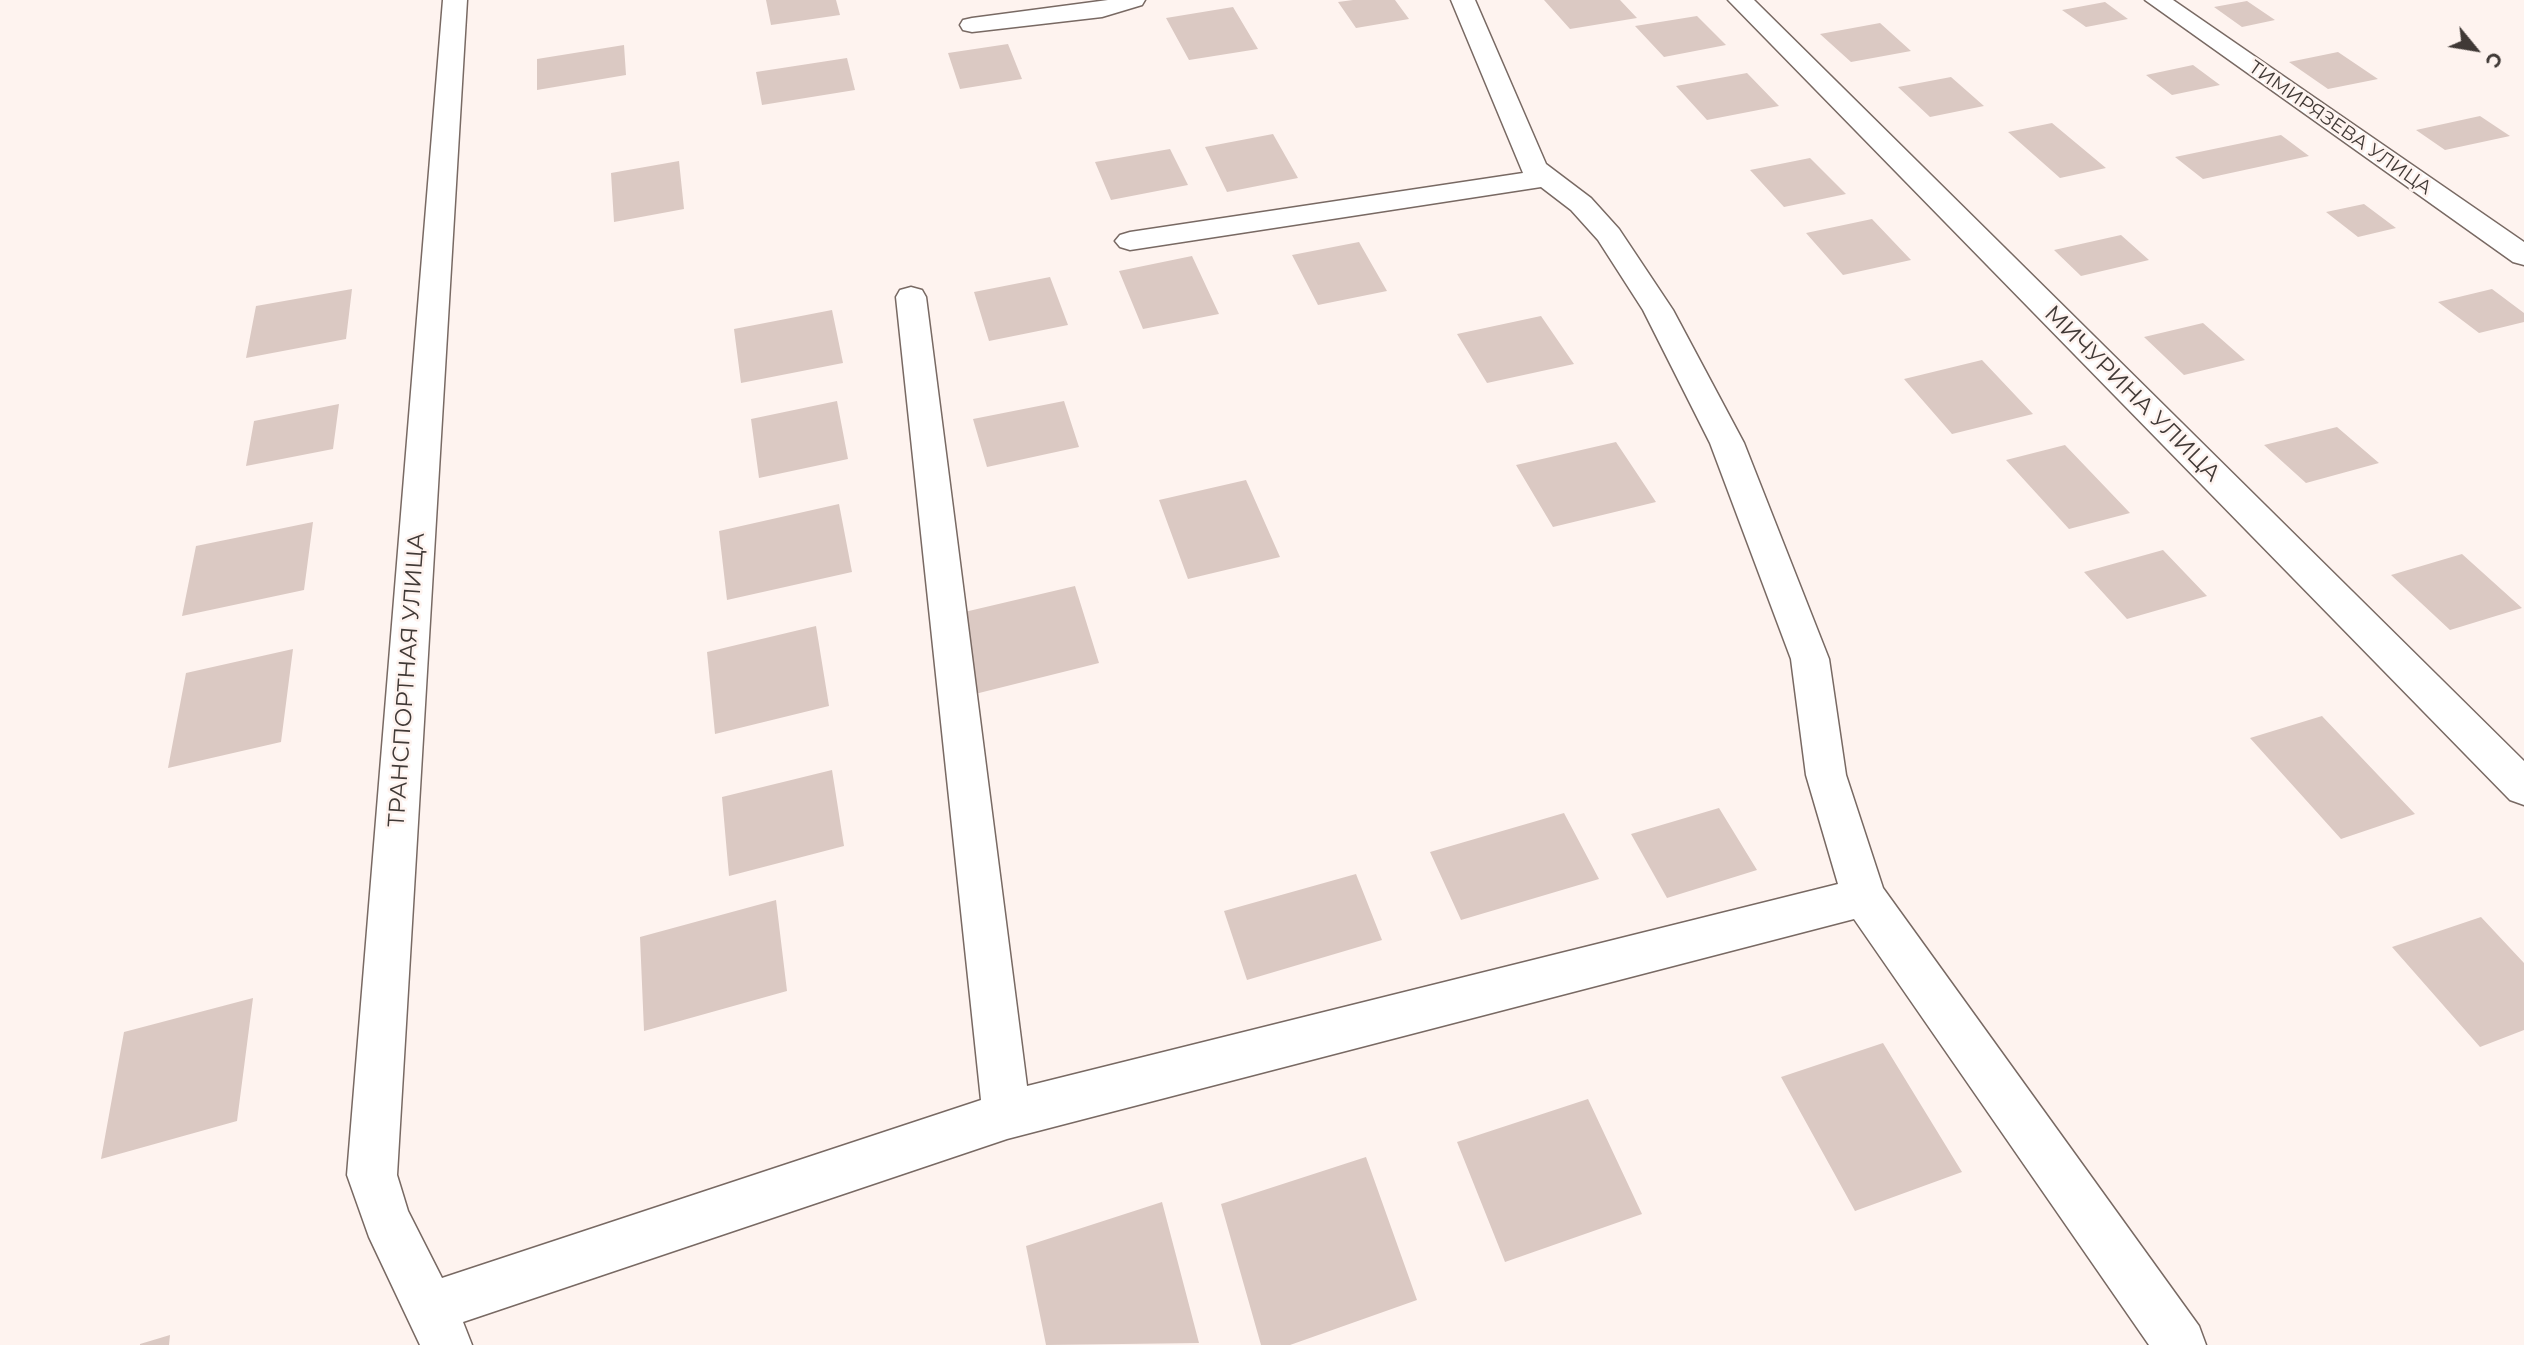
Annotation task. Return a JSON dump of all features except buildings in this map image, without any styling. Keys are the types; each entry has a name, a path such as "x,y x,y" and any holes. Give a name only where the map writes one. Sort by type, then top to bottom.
{"street":[{"name":"ТРАНСПОРТНАЯ УЛИЦА","path":"438,1327 379,1208 372,1175 455,0"},
{"path":"972,25 1102,10 1133,0"},
{"path":"1463,0 1534,168 1581,204 1609,235 1658,310 1727,443 1810,659 1826,775 1864,897 2180,1345"},
{"name":"МИЧУРИНА УЛИЦА","path":"1741,0 2515,768"},
{"name":"ТИМИРЯЗЕВА УЛИЦА","path":"2157,0 2524,256"},
{"path":"1130,241 1546,178"},
{"path":"911,297 1007,1115"},
{"path":"438,1327 554,1264 1007,1115 1864,897"}]}
